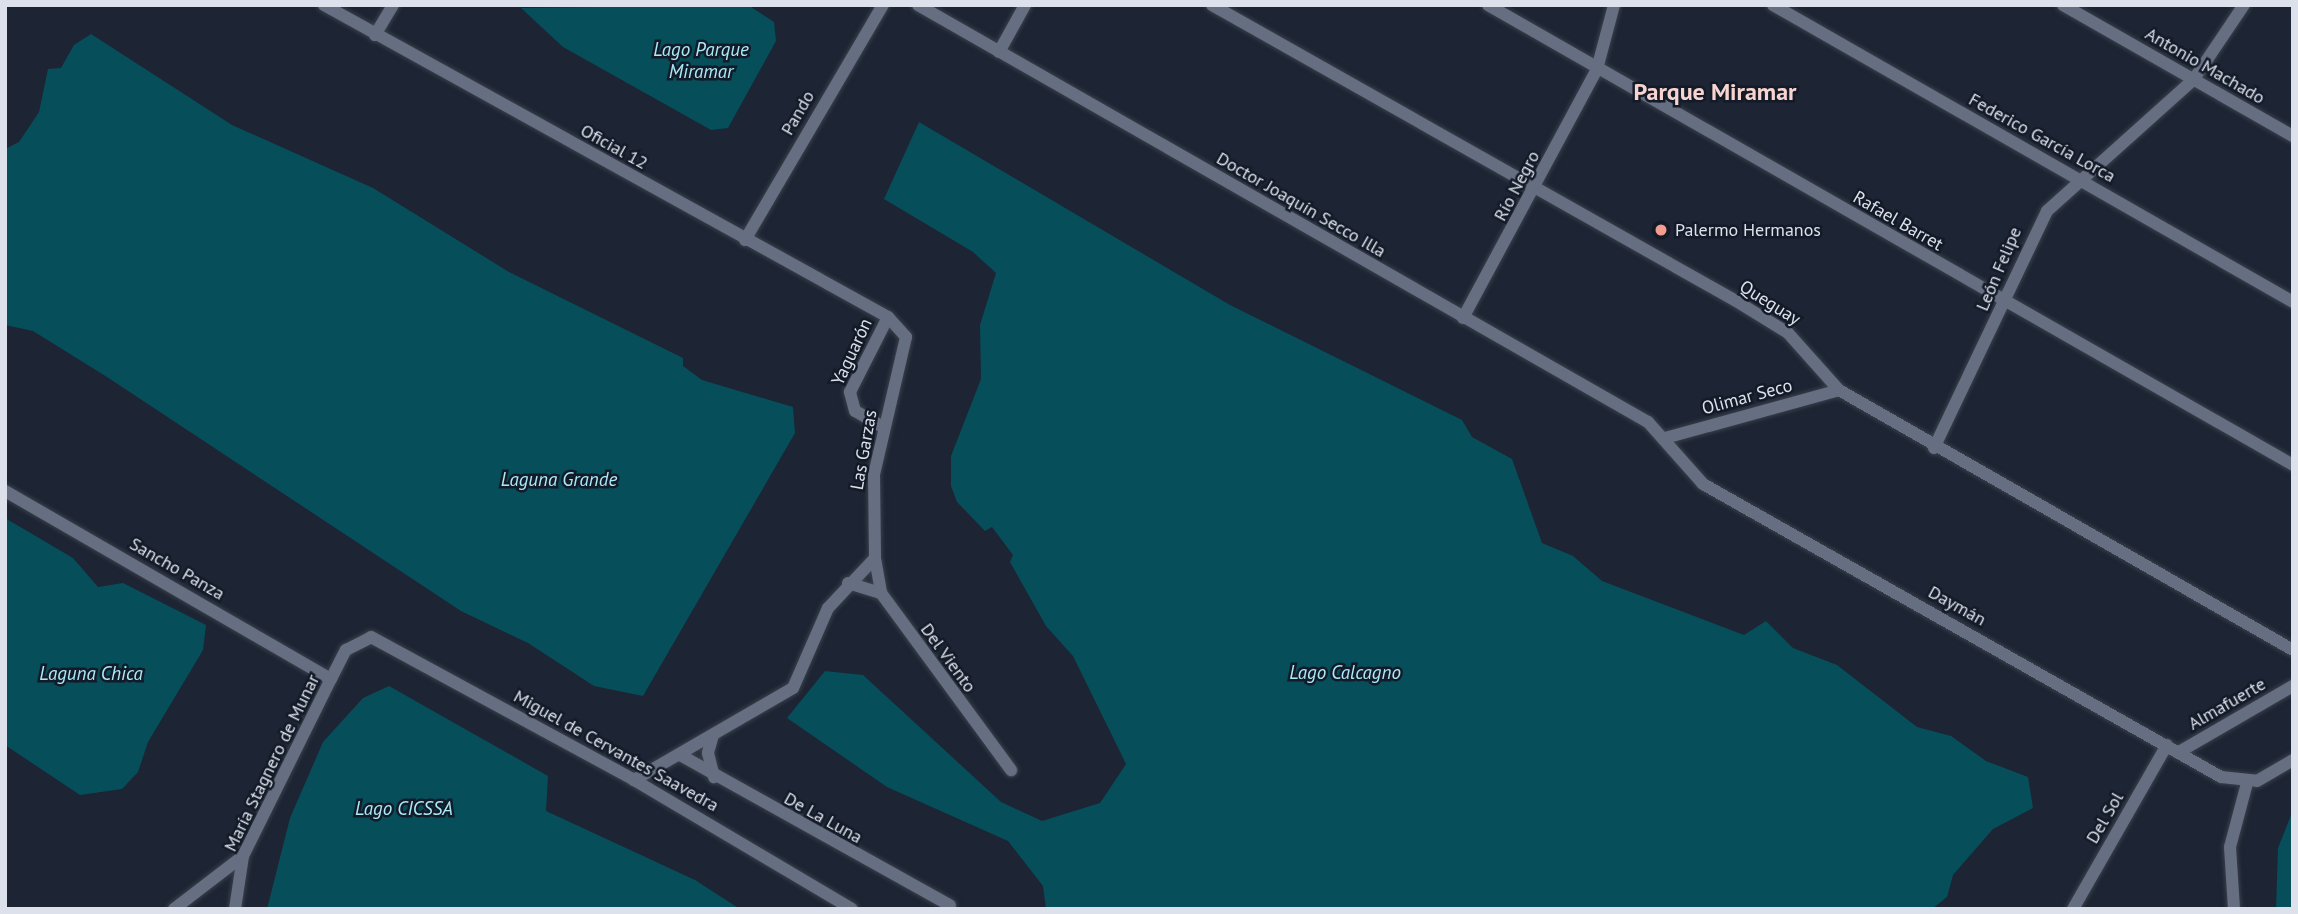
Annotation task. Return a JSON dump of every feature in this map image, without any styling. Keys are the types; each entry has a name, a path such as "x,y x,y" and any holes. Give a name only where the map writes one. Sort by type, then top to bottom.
{"street":[{"name":"Oficial 12","path":"324,5 888,317"},
{"path":"375,35 393,5"},
{"name":"Pando","path":"745,240 883,5"},
{"name":"Doctor Joaquín Secco Illa","path":"918,5 1463,318 1665,438"},
{"path":"999,51 1025,5"},
{"name":"Queguay","path":"1212,5 1788,332 1839,390 1934,448 2293,650"},
{"name":"Rafael Barret","path":"1488,5 2003,302 2293,465"},
{"name":"Río Negro","path":"1463,318 1537,191 1597,69 1614,5"},
{"name":"Federico García Lorca","path":"1773,5 2293,302"},
{"name":"Antonio Machado","path":"2063,5 2293,136"},
{"name":"León Felipe","path":"1934,448 1982,359 2033,231 2081,180 2194,79 2244,5"},
{"name":"Las Garzas","path":"881,593 875,558 874,474 883,426 905,345 903,329 888,317"},
{"name":"Yaguarón","path":"883,426 855,411 850,392 888,317"},
{"name":"Olimar Seco","path":"1665,438 1839,390"},
{"name":"Daymán","path":"1665,438 1703,484 2221,777 2247,783"},
{"name":"Sancho Panza","path":"5,491 331,678"},
{"path":"634,780 649,767 680,755 793,688 828,608 848,583 875,558"},
{"path":"848,583 881,593"},
{"name":"Del Viento","path":"881,593 1010,770"},
{"name":"Miguel de Cervantes Saavedra","path":"358,640 380,639 634,780 852,909"},
{"name":"María Stagnero de Munar","path":"235,909 243,856 331,678 358,640"},
{"name":"Almafuerte","path":"2179,752 2293,686"},
{"path":"713,735 708,753 714,777"},
{"name":"Del Sol","path":"2073,909 2167,745"},
{"name":"De La Luna","path":"680,755 714,777 950,905"},
{"path":"2234,909 2230,846 2247,783 2293,760"},
{"path":"174,909 243,856"}],"water":[{"name":"Lago Parque Miramar","path":"748,5 774,22 776,41 728,128 711,130 563,47 521,8"},
{"name":"Laguna Grande","path":"91,34 232,125 373,188 509,272 683,358 683,366 702,380 793,407 795,433 643,696 594,686 528,643 461,611 107,377 33,331 5,325 5,149 19,142 39,112 48,69 61,68 74,45"},
{"name":"Lago Calcagno","path":"919,122 1230,305 1462,420 1472,437 1512,459 1542,543 1573,556 1602,581 1744,635 1766,621 1793,648 1837,665 1917,727 1951,736 1986,761 2028,777 2033,808 1993,829 1953,875 1947,897 1932,909 1046,909 1043,886 1008,841 887,787 787,718 825,671 863,675 1001,802 1042,821 1100,803 1126,764 1073,656 1046,626 1010,562 1013,555 992,527 985,531 957,502 951,486 951,456 981,379 980,325 996,273 973,252 884,199"},
{"name":"Laguna Chica","path":"5,518 73,558 98,587 123,583 206,625 203,650 148,742 138,772 122,789 80,795 5,745"},
{"name":"Lago CICSSA","path":"389,686 548,776 546,811 695,880 740,909 267,909 290,818 323,742 363,698"},
{"path":"2293,810 2293,909 2276,909 2278,848"}],"place":[{"name":"Palermo Hermanos","path":"1661,230"}],"district":[{"name":"Parque Miramar","path":"1715,92"}]}
